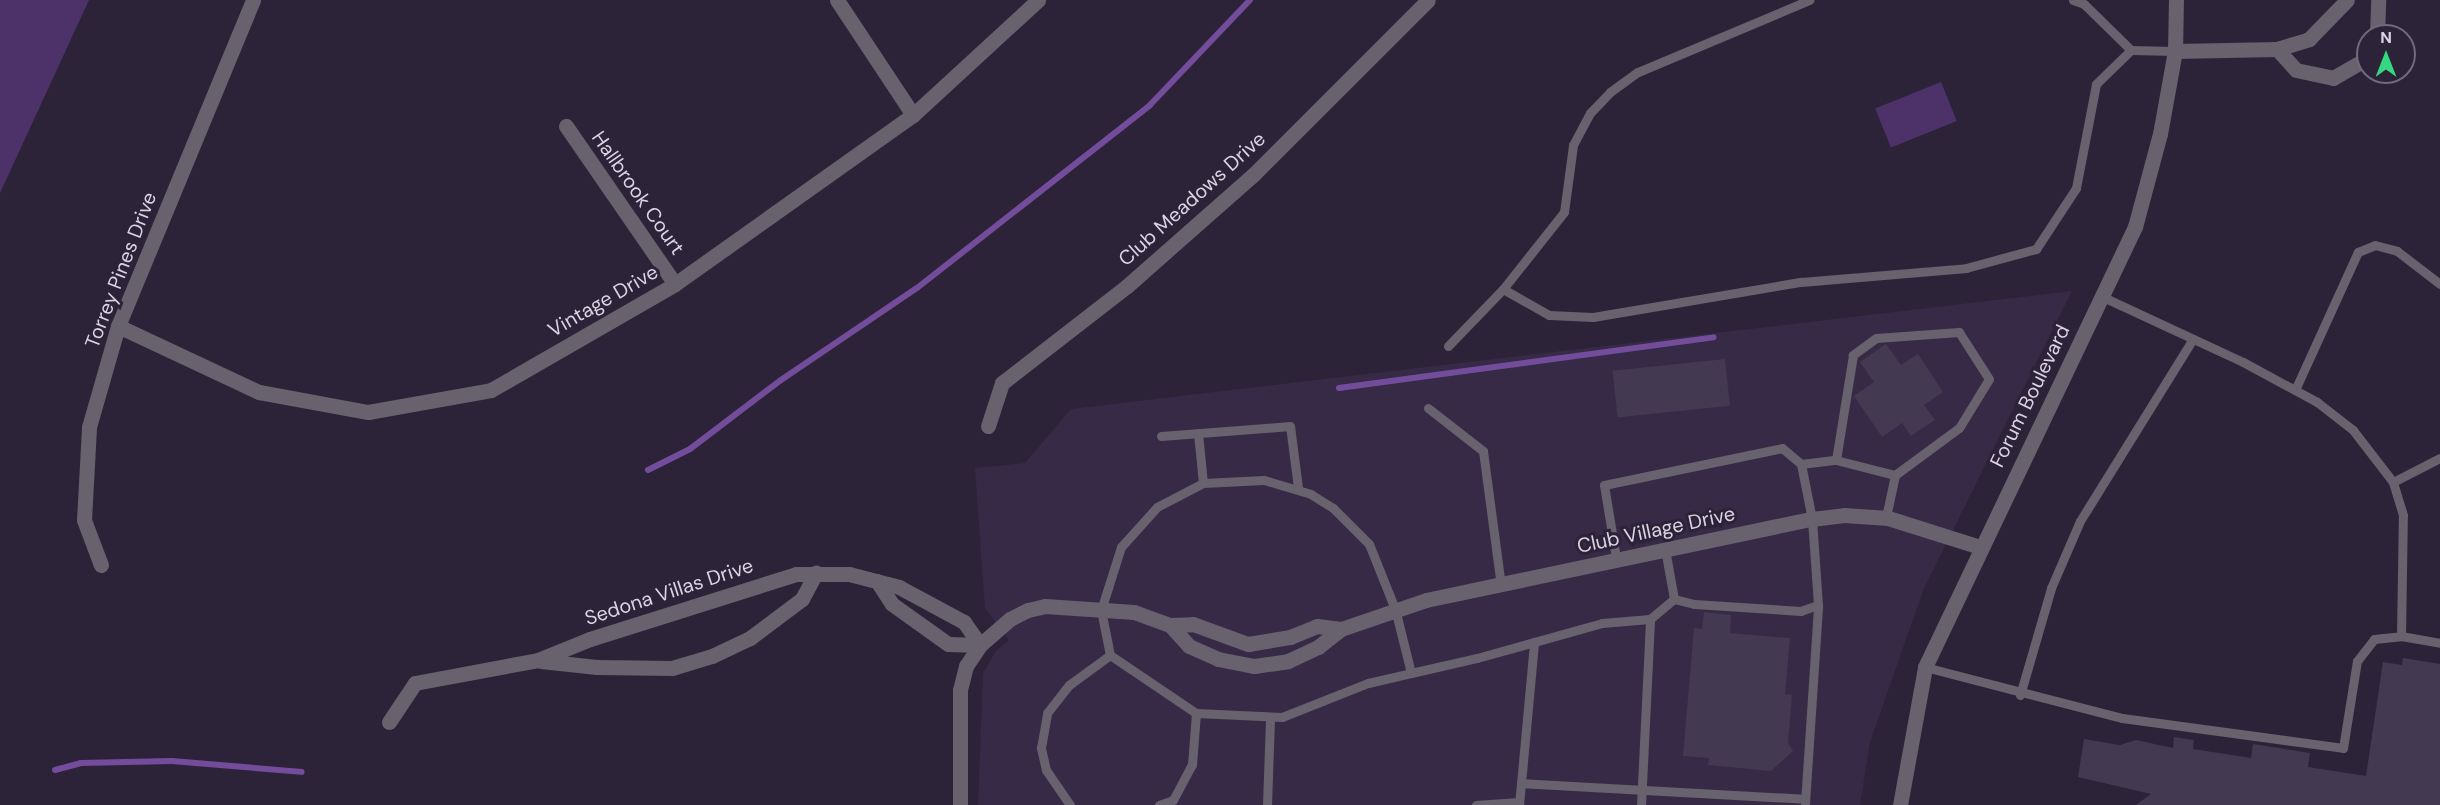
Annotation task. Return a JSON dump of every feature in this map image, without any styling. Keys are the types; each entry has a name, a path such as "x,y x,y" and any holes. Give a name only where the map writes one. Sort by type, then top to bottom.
{"street":[{"name":"Torrey Pines Drive","path":"101,565 84,520 89,427 118,326 253,0"},
{"path":"837,0 913,115"},
{"name":"Vintage Drive","path":"118,326 259,392 368,412 491,390 675,284 913,115 1038,0"},
{"name":"Club Meadows Drive","path":"988,426 1002,383 1127,286 1253,175 1428,0"},
{"name":"Forum Boulevard","path":"1900,805 1925,667 1980,547 2135,227 2160,134 2175,51 2176,0"},
{"path":"2175,51 2277,49 2309,39 2347,0"},
{"path":"2377,24 2378,0"},
{"path":"2277,49 2296,70 2333,78 2356,65"},
{"name":"Hallbrook Court","path":"566,126 675,284"},
{"name":"Club Village Drive","path":"1170,625 1189,646 1218,659 1254,666 1288,661 1318,647 1341,628 1395,609 1616,558 1812,519 1886,517 1980,547"},
{"name":"Sedona Villas Drive","path":"538,660 597,667 672,668 712,656 750,638 802,599 816,573"},
{"name":"Sedona Villas Drive","path":"389,722 415,683 538,660 684,608 795,574 816,573 877,581 899,587 964,622 980,645"},
{"path":"877,581 892,604 948,644 980,645"},
{"name":"Club Village Drive","path":"960,805 960,690 966,666 980,645 1010,619 1028,610 1045,606 1134,612 1170,625 1193,624 1248,644 1290,637 1317,626 1341,628"}],"lane":[{"path":"1448,346 1503,289 1564,212 1573,145 1590,113 1610,92 1638,72 1809,0"},
{"path":"2073,0 2084,4 2131,50 2175,51"},
{"path":"1503,289 1549,315 1593,317 1801,282 1966,268 2036,249 2076,188 2097,84 2131,50"},
{"path":"2295,390 2358,252 2375,245 2397,251 2440,284"},
{"path":"2103,297 2295,390 2353,430 2393,482 2403,515 2401,636"},
{"path":"1836,460 1852,355 1876,338 1959,332 1989,379 1959,428 1895,475 1886,517"},
{"path":"2020,695 2051,588 2080,521 2193,339"},
{"path":"1428,408 1483,450 1501,586"},
{"path":"1161,436 1290,426 1298,488"},
{"path":"1198,433 1203,483"},
{"path":"1521,783 1805,802 1818,604 1812,519 1802,464 1782,448 1604,485 1616,558"},
{"path":"2393,482 2440,458"},
{"path":"1802,464 1836,460 1895,475"},
{"path":"1411,673 1395,609 1369,544 1333,508 1298,488 1264,480 1203,483 1157,507 1136,527 1121,547 1101,610 1110,655 1196,713 1282,717 1368,683 1411,673 1534,642 1602,623 1650,619 1674,599"},
{"path":"1665,549 1674,599"},
{"path":"1674,599 1694,604 1802,611 1818,604"},
{"path":"1641,805 1650,619"},
{"path":"1925,667 2020,695 2122,718 2343,748 2357,661 2374,639 2401,636 2440,643"},
{"path":"1476,805 1519,804 1534,642"},
{"path":"1070,805 1046,770 1041,748 1047,713 1069,685 1110,655"},
{"path":"1159,805 1173,800 1192,765 1196,713"},
{"path":"1267,805 1270,717"}],"shaded area":[{"path":"0,0 89,0 0,193"},
{"path":"1941,82 1957,121 1891,148 1875,109"},
{"path":"2072,291 1924,588 1870,742 1860,805 978,805 983,674 995,652 1009,640 985,608 975,468 1025,463 1071,409"}],"building":[{"path":"1886,344 1901,365 1918,354 1943,392 1924,405 1935,420 1911,436 1902,423 1882,437 1854,396 1874,382 1860,362"},
{"path":"1725,359 1730,406 1618,418 1613,371"},
{"path":"1704,612 1731,615 1730,633 1790,638 1785,694 1792,695 1788,743 1793,751 1771,771 1708,765 1709,758 1683,756 1694,628 1702,629"},
{"path":"2403,658 2440,664 2440,805 2136,805 2151,794 2078,777 2084,739 2120,745 2136,740 2173,748 2174,737 2194,740 2193,749 2251,758 2253,744 2310,753 2308,767 2366,776 2383,662 2402,665"}],"waterway":[{"path":"648,470 690,449 781,380 917,288 1150,105 1250,0"},
{"path":"1339,388 1714,337"},
{"path":"55,770 81,763 172,761 302,772"}]}
